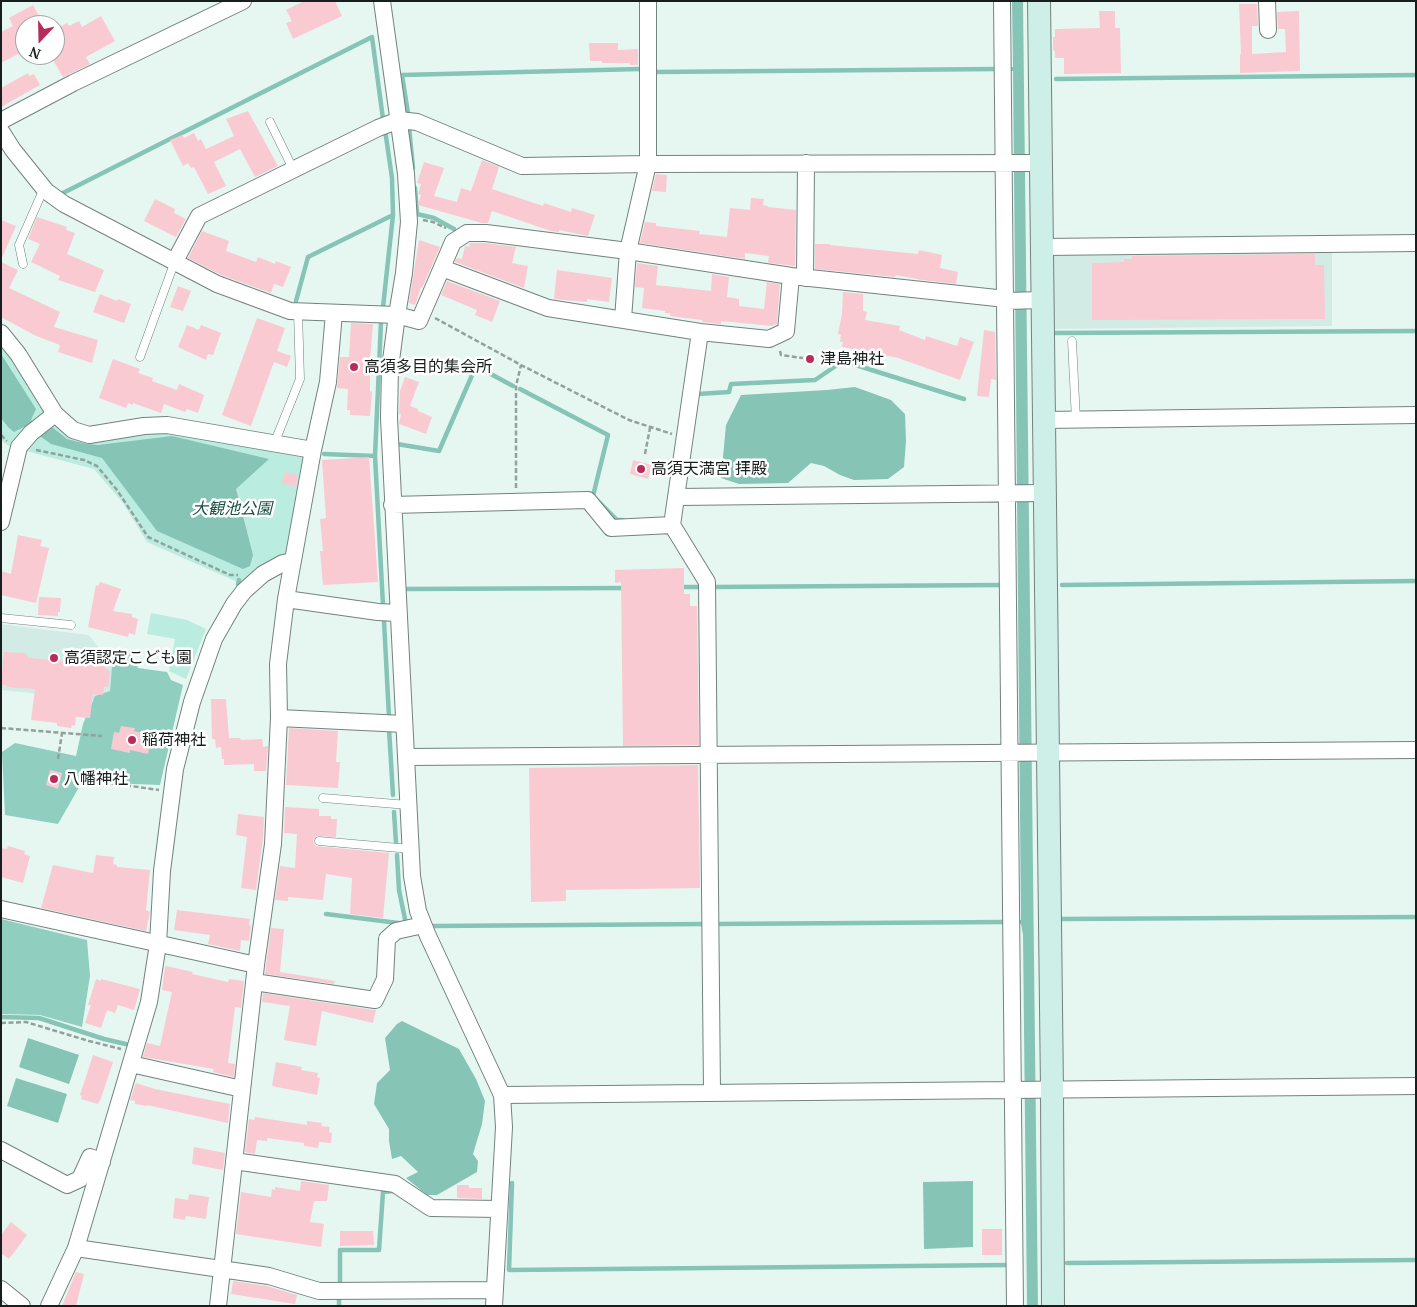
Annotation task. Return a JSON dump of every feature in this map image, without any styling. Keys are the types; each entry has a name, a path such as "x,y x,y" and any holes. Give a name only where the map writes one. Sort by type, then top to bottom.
{"street":[{"path":"1,121 73,83 243,1"},
{"path":"76,1248 269,1276 319,1291 494,1298 504,1127 502,1095 418,911 412,876 389,418 390,368 396,315 404,273 408,218 406,174 382,1"},
{"path":"623,319 628,251 648,164 648,1"},
{"path":"1002,1 1007,163 1010,494 1027,752 1045,1090 1053,1306"},
{"path":"1015,1306 1018,1091 1027,752 1044,420 1036,300 1042,247 1037,163 1040,1"},
{"path":"1268,1 1268,30"},
{"path":"175,261 199,216 378,128 399,120 417,122 522,166 1037,163"},
{"path":"1,131 13,150 46,191 64,204 217,284 290,311 396,315 419,321 453,242 467,234 486,233 628,251 798,277 1008,300 1036,300"},
{"path":"442,268 548,308 700,332 769,340 786,331 798,277 806,163"},
{"path":"1042,247 1416,243"},
{"path":"218,1306 256,965 273,844 279,718 278,664 286,599 313,450 328,382 334,313"},
{"path":"700,332 672,525 707,582 712,1092"},
{"path":"1,333 18,354 55,414 73,430 89,435 144,426 167,425 313,450"},
{"path":"1,522 19,447 35,429 55,414"},
{"path":"1044,420 1416,415"},
{"path":"677,497 1039,494"},
{"path":"392,504 588,500 611,528 672,525"},
{"path":"49,1306 76,1248 149,1002 158,944 162,871 175,769 192,702 214,640 234,604 256,580 283,563 293,561"},
{"path":"286,599 378,612 398,612"},
{"path":"279,718 404,724"},
{"path":"406,757 1416,750"},
{"path":"1,909 256,965"},
{"path":"254,982 375,1000 385,979 386,939 396,930 424,924"},
{"path":"133,1058 242,1089"},
{"path":"502,1095 1416,1086"},
{"path":"1,1150 68,1185 80,1179 90,1157 102,1162"},
{"path":"234,1161 394,1184 432,1208 499,1209"},
{"path":"1,1289 22,1306"}],"lane":[{"path":"270,122 293,169"},
{"path":"22,264 19,244 41,195 46,191"},
{"path":"140,357 175,261"},
{"path":"274,444 300,379 298,312"},
{"path":"1072,341 1076,420"},
{"path":"1,618 71,625"},
{"path":"323,798 408,805"},
{"path":"319,841 410,849"}],"path":[{"path":"408,218 433,222 447,228 459,238"},
{"path":"423,312 629,420 685,438"},
{"path":"779,334 781,355 803,358"},
{"path":"516,502 516,386 521,365"},
{"path":"645,454 650,428"},
{"path":"1,435 4,439 19,447 84,460 97,466 117,490 148,537 230,576 252,574 256,580"},
{"path":"1,728 102,736"},
{"path":"58,759 62,733"},
{"path":"89,780 172,791"},
{"path":"1,1023 26,1022 89,1041 133,1058"}],"shaded area":[{"path":"1012,1 1023,1 1038,1306 1027,1306 1023,935 1021,924 1018,924 1018,920 1021,920 1013,71 1009,71 1009,67 1013,67"},
{"path":"1332,250 1332,326 1054,329 1051,257 1055,253"},
{"path":"1,354 36,409 31,420 45,431 52,427 67,439 98,445 172,436 269,459 236,489 253,555 250,566 243,569 157,531 102,458 51,444 26,426 14,432 8,427 1,418"},
{"path":"855,387 891,400 905,414 906,441 904,467 888,479 854,480 824,466 811,463 788,483 739,484 721,478 726,425 741,395"},
{"name":"高須認定こども園","path":"1,624 89,635 112,665 110,691 99,700 1,690"},
{"path":"129,650 138,668 167,672 171,680 183,685 160,785 82,782 58,824 5,815 2,752 15,743 76,756 83,724 95,696 110,691 112,665 102,652"},
{"path":"1,919 87,940 90,976 82,1027 40,1015 1,1014"},
{"path":"402,1021 459,1049 476,1079 485,1101 482,1124 473,1154 478,1161 477,1172 437,1195 427,1195 406,1178 418,1172 401,1156 392,1159 389,1129 374,1104 377,1083 390,1070 385,1038"},
{"path":"28,1038 79,1055 69,1084 19,1067"},
{"path":"16,1078 67,1094 58,1123 7,1106"},
{"path":"973,1181 973,1247 924,1249 923,1182"}],"green space":[{"name":"大観池公園","path":"1,344 58,426 97,440 170,432 308,458 289,553 242,584 147,542 123,503 94,469 11,447 3,442 1,439"},
{"path":"151,613 187,620 206,629 186,679 169,671 175,639 147,634"}],"building":[{"path":"304,1 335,1 342,16 293,39 286,23 292,21 286,10"},
{"path":"1239,4 1257,4 1258,26 1252,26 1252,54 1286,52 1285,29 1278,29 1277,12 1299,11 1300,71 1240,73"},
{"path":"33,5 38,15 15,15 15,56 1,63 1,32 13,26 9,18"},
{"path":"1099,11 1115,11 1115,28 1120,28 1121,73 1064,74 1064,58 1055,58 1055,51 1053,50 1055,29 1100,28"},
{"path":"101,16 115,41 86,57 90,64 63,77 56,65 65,65 65,24 67,23 69,26 79,21 82,27"},
{"path":"589,43 618,43 618,50 638,49 638,65 590,61"},
{"path":"28,73 29,76 34,74 40,85 1,107 1,88"},
{"path":"248,111 278,166 255,177 240,149 214,162 226,186 208,194 194,167 191,168 188,163 183,166 170,140 182,135 184,138 194,133 198,141 201,139 206,149 234,136 226,119"},
{"path":"482,160 499,167 492,189 543,206 544,203 571,212 572,208 595,215 588,236 559,230 559,232 551,231 492,211 488,223 482,223 418,205 421,195 418,194 421,184 417,183 424,162 444,168 434,196 457,202 461,188 471,191"},
{"path":"656,174 667,175 666,192 652,191"},
{"path":"751,198 764,199 763,205 768,207 796,210 795,266 770,263 768,262 769,256 745,253 745,259 640,243 645,222 656,223 656,226 700,231 699,234 727,237 730,208 750,210"},
{"path":"155,199 175,209 174,213 186,219 176,237 144,221"},
{"path":"37,217 67,227 66,230 75,233 67,254 104,270 95,292 58,280 60,276 31,262 40,244 28,239"},
{"path":"1,220 16,226 1,260"},
{"path":"202,231 229,241 226,251 256,262 258,257 275,264 276,261 291,267 283,287 274,284 271,293 221,275 188,258"},
{"path":"419,240 440,247 421,287 415,305 409,303"},
{"path":"470,243 516,247 512,263 528,266 524,288 455,262 457,258 462,259 465,246 469,247"},
{"path":"815,244 918,254 919,250 942,255 940,268 958,272 956,284 896,275 895,277 815,269"},
{"path":"1315,254 1315,265 1324,265 1325,319 1092,320 1092,263 1124,262 1124,259 1132,259 1132,256"},
{"path":"1,262 18,270 9,288 60,312 54,327 98,340 92,363 58,352 60,345 34,335 1,317"},
{"path":"637,263 658,266 656,285 711,291 712,274 729,277 727,297 739,299 739,306 764,309 767,282 780,284 777,324 772,326 721,321 721,324 702,322 702,320 670,316 670,313 665,313 665,311 642,308 644,288 635,287"},
{"path":"557,270 612,278 609,302 587,299 587,302 554,299"},
{"path":"447,281 500,301 492,322 475,315 477,310 441,295"},
{"path":"178,286 191,291 183,311 170,307"},
{"path":"843,292 863,294 863,311 867,312 865,320 900,326 899,330 925,340 926,336 957,346 960,337 974,342 960,380 898,358 842,347 843,342 840,342 841,335 838,334 842,314"},
{"path":"100,294 131,304 124,323 93,312"},
{"path":"257,318 285,328 277,351 291,356 287,367 274,362 251,426 222,415"},
{"path":"351,323 373,324 370,359 370,391 372,392 370,416 350,415 350,410 347,410 348,389 337,388 340,357 349,357"},
{"path":"187,325 199,330 201,325 221,333 213,355 208,354 206,360 178,347"},
{"path":"984,330 995,332 996,380 991,379 989,397 977,396"},
{"path":"113,359 140,369 138,373 153,378 152,381 177,390 179,384 204,395 198,413 187,409 185,412 164,404 161,413 133,403 133,405 128,403 126,408 99,398"},
{"path":"405,377 419,382 410,406 432,417 426,434 399,424 401,414 399,414 400,391"},
{"path":"369,457 378,582 323,585 320,551 323,551 320,519 326,518 322,460"},
{"name":"高須天満宮 拝殿","path":"633,460 652,465 648,479 630,474"},
{"path":"285,472 298,475 296,487 282,483"},
{"path":"18,535 42,540 40,546 49,548 36,603 1,595 1,571 11,574"},
{"path":"684,568 684,594 690,594 690,606 697,606 699,745 623,746 621,582 615,583 615,570"},
{"path":"100,582 121,589 113,611 132,614 132,617 138,619 135,635 129,633 128,637 88,627 96,585 98,586"},
{"path":"39,597 61,598 58,616 38,615"},
{"path":"4,652 25,653 29,658 101,663 110,672 108,687 104,687 103,695 93,694 90,718 76,717 75,726 72,725 71,728 57,726 57,723 31,720 35,689 1,685"},
{"path":"211,699 226,699 229,738 240,738 241,740 262,739 263,747 268,746 266,771 254,771 254,764 224,765 221,747 216,748 215,739 212,739"},
{"name":"稲荷神社","path":"121,726 135,728 134,731 152,735 148,754 130,750 130,753 111,749 114,732 119,733"},
{"path":"289,728 338,731 336,762 340,762 338,788 286,785"},
{"path":"698,765 700,888 566,890 566,901 531,902 529,768"},
{"name":"八幡神社","path":"50,770 62,773 58,789 46,785"},
{"path":"285,807 319,809 319,816 331,816 331,819 337,819 336,837 317,836 313,841 316,846 389,853 383,918 350,914 352,878 326,874 323,900 288,897 288,901 275,900 280,866 295,868 297,834 284,833"},
{"path":"238,814 264,817 256,890 241,888 247,837 236,835"},
{"path":"8,846 25,851 24,854 30,856 23,883 1,877 1,848 7,849"},
{"path":"96,855 114,857 113,864 117,865 117,867 150,870 146,910 150,912 146,931 41,908 53,865 93,873"},
{"path":"177,910 250,919 249,941 241,940 240,951 208,944 210,935 174,930"},
{"path":"271,928 284,929 280,972 335,981 334,984 265,974"},
{"path":"166,966 228,982 229,979 244,981 241,1008 235,1007 228,1063 235,1064 234,1077 213,1072 214,1069 143,1057 147,1043 160,1046 172,992 162,990"},
{"path":"96,979 140,989 134,1010 118,1005 115,1013 107,1010 101,1028 85,1023"},
{"path":"263,993 376,1010 373,1023 322,1011 316,1046 284,1040 290,1006 262,1002"},
{"path":"93,1055 113,1062 98,1104 81,1099 82,1096 80,1095"},
{"path":"276,1062 302,1067 301,1070 318,1073 317,1077 320,1078 317,1095 272,1086"},
{"path":"136,1083 155,1089 230,1104 228,1123 135,1104 135,1101 130,1100"},
{"path":"255,1117 307,1125 307,1121 322,1123 321,1126 330,1127 329,1132 332,1133 331,1143 319,1142 318,1148 304,1146 304,1143 267,1138 267,1141 257,1140 255,1154 245,1152 249,1119 254,1120"},
{"path":"194,1147 225,1153 223,1170 192,1164"},
{"path":"301,1181 329,1185 327,1201 314,1201 310,1222 324,1224 321,1247 236,1234 241,1192 271,1197 272,1189 275,1190 275,1187 300,1191"},
{"path":"457,1185 469,1185 469,1188 482,1188 482,1199 457,1198"},
{"path":"189,1194 209,1197 206,1219 186,1216 185,1220 173,1218 175,1198 188,1200"},
{"path":"11,1222 27,1235 9,1259 1,1253 1,1235"},
{"path":"982,1229 1002,1229 1002,1255 982,1255"},
{"path":"340,1231 373,1231 374,1245 340,1246"},
{"path":"76,1272 84,1274 76,1306 62,1306"},
{"path":"233,1281 267,1286 297,1295 295,1304 231,1294"}],"waterway":[{"path":"63,193 372,37 383,119"},
{"path":"408,113 402,75 640,69"},
{"path":"655,72 997,69"},
{"path":"1056,79 1416,75"},
{"path":"409,127 413,168"},
{"path":"383,307 393,215 392,178 385,130"},
{"path":"415,188 417,214 434,218 454,229"},
{"path":"296,301 308,257 393,215"},
{"path":"381,322 375,456 383,605"},
{"path":"1055,333 1416,331"},
{"path":"697,397 698,394 729,392 731,384 815,380 843,361 964,399"},
{"path":"397,444 439,451 476,366 513,386"},
{"path":"520,389 608,435 593,496 617,520 623,520"},
{"path":"324,454 375,456"},
{"path":"238,584 239,580"},
{"path":"1062,585 1416,581"},
{"path":"713,587 1002,585"},
{"path":"680,587 703,587"},
{"path":"406,589 627,588"},
{"path":"384,621 389,717"},
{"path":"389,729 393,795"},
{"path":"394,812 396,843"},
{"path":"326,914 406,924 399,890 397,855"},
{"path":"1062,919 1416,917"},
{"path":"715,924 1005,922"},
{"path":"432,926 706,924"},
{"path":"1,1017 39,1018 104,1039 130,1045 131,1041"},
{"path":"512,1183 509,1270 1010,1265"},
{"path":"340,1286 340,1250 379,1250 383,1192 393,1191"},
{"path":"1067,1263 1416,1260"},
{"path":"339,1296 339,1306"}],"place":[{"name":"津島神社","path":"810,359"},
{"name":"高須多目的集会所","path":"354,367"},
{"name":"高須天満宮 拝殿","path":"641,469"},
{"name":"高須認定こども園","path":"54,658"},
{"name":"稲荷神社","path":"132,740"},
{"name":"八幡神社","path":"54,779"}]}
